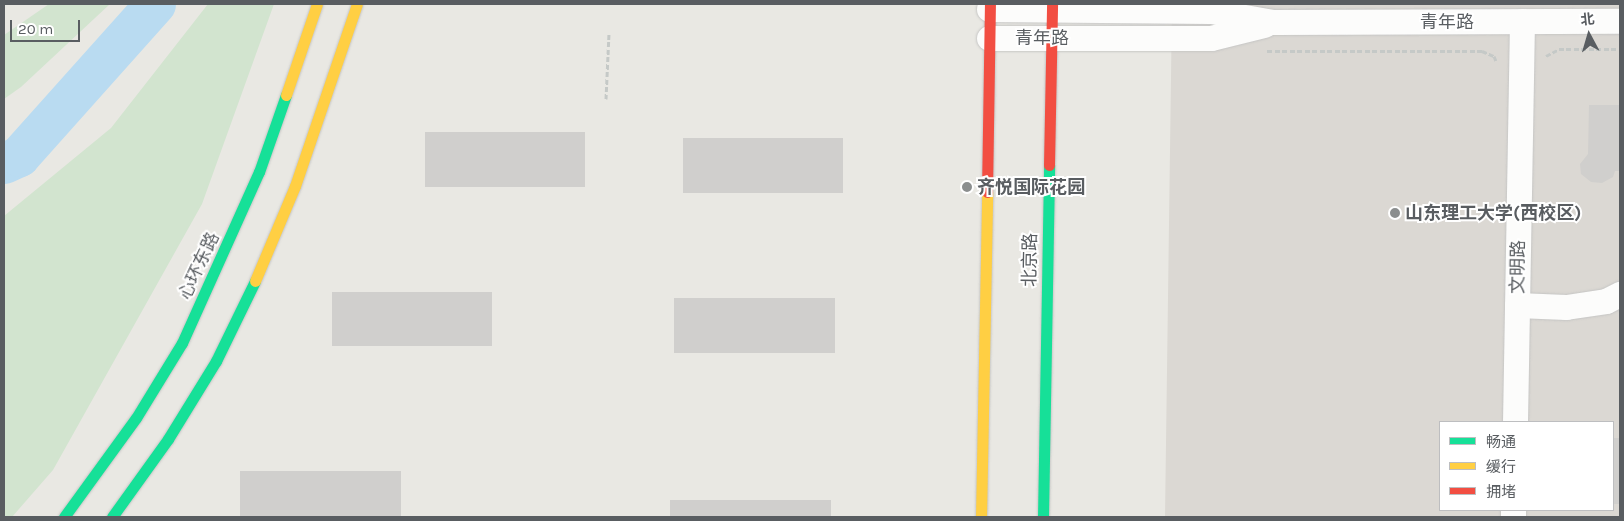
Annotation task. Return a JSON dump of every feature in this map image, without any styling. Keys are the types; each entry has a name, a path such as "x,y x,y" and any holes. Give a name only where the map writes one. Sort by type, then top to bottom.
{"main road":[{"name":"心环东路","path":"64,517 136,418 182,343 220,264 259,172 317,4"},
{"path":"112,517 168,438 216,361 256,280 295,186 357,4"},
{"path":"981,517 990,6"},
{"name":"北京路","path":"1043,517 1052,7"}],"street":[{"name":"青年路","path":"990,6 1211,11 1273,22 1620,21"},
{"name":"文明路","path":"1515,421 1522,21"},
{"name":"青年路","path":"989,38 1211,38 1273,22"},
{"path":"1517,305 1566,307 1606,301 1620,294"}],"path":[{"path":"606,99 609,33"},
{"path":"1545,62 1547,54 1559,49 1620,49"},
{"path":"1258,50 1482,51 1494,56 1498,68"}],"shaded area":[{"name":"山东理工大学(西校区)","path":"1172,4 1620,4 1620,517 1165,517"}],"green space":[{"path":"49,4 110,4 21,87 4,99 4,35"},
{"path":"208,4 274,4 202,204 53,470 12,517 4,517 4,216 111,128"}],"building":[{"path":"1589,105 1620,105 1620,171 1615,171 1613,177 1602,183 1591,182 1581,174 1580,164 1588,154"},
{"path":"425,132 585,132 585,187 425,187"},
{"path":"683,138 843,138 843,193 683,193"},
{"path":"332,292 492,292 492,346 332,346"},
{"path":"674,298 835,298 835,353 674,353"},
{"path":"1614,438 1620,438 1620,504 1614,504"},
{"path":"240,471 401,471 401,517 240,517"},
{"path":"670,500 831,500 831,517 670,517"}],"waterway":[{"path":"4,163 19,156 155,4"}],"traffic: fast":[{"path":"64,517 136,418 182,343 259,172 286,95"},
{"path":"1043,517 1049,165"},
{"path":"112,517 168,439 216,361 255,281"}],"traffic: slow":[{"path":"286,95 317,4"},
{"path":"255,281 295,186 357,4"},
{"path":"981,517 987,192"}],"traffic: jam":[{"path":"987,192 990,4"},
{"path":"1049,165 1052,4"}],"place":[{"name":"齐悦国际花园","path":"967,187"},
{"name":"山东理工大学(西校区)","path":"1395,213"}]}
